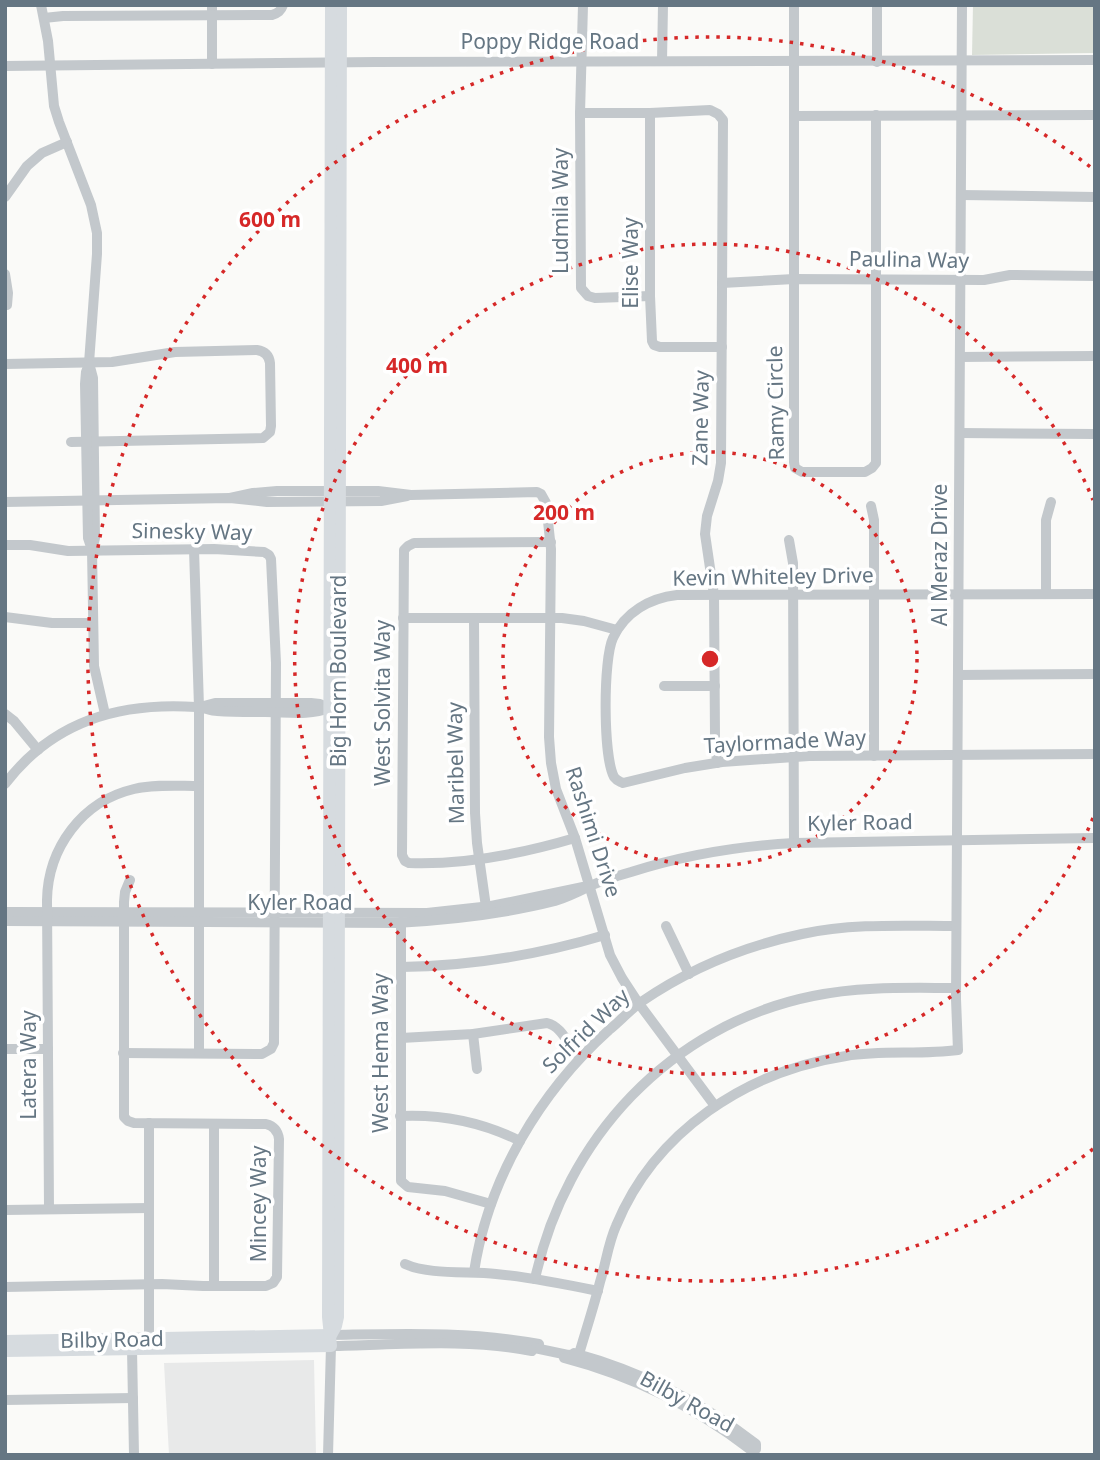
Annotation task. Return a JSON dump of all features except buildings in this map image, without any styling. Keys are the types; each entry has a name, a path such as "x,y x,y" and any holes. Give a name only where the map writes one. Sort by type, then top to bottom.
{"main road":[{"name":"Big Horn Boulevard","path":"331,5 336,63"},
{"name":"Big Horn Boulevard","path":"333,918 336,63 341,5"},
{"name":"Big Horn Boulevard","path":"331,1340 338,1317 329,708 335,496"},
{"name":"Bilby Road","path":"5,1341 331,1340"},
{"name":"Bilby Road","path":"5,1351 132,1349 331,1340"}],"street":[{"path":"41,5 51,66 54,106 91,205 97,233 89,363 93,378 88,541 92,550 95,675 105,714"},
{"name":"Ludmila Way","path":"583,5 580,113 581,288 585,294 595,298 650,296"},
{"path":"662,61 663,5"},
{"path":"794,5 794,278"},
{"path":"877,5 877,62"},
{"name":"Al Meraz Drive","path":"715,1106 766,1079 815,1062 865,1054 958,1050 956,926 962,5"},
{"path":"44,18 148,10 212,10 272,15 278,14 283,8"},
{"path":"212,10 212,64"},
{"name":"Poppy Ridge Road","path":"5,66 1095,60"},
{"name":"Zane Way","path":"650,113 710,110 718,114 723,124 721,463 705,534 714,595 717,763"},
{"path":"580,113 650,113"},
{"name":"Elise Way","path":"650,113 651,338 654,345 660,347 722,347"},
{"path":"876,115 876,279"},
{"path":"794,116 1095,115"},
{"path":"5,197 27,166 43,153 66,142"},
{"path":"961,195 1095,197"},
{"path":"5,274 7,305"},
{"name":"Paulina Way","path":"722,283 794,278 984,280 1010,275 1095,275"},
{"name":"Ramy Circle","path":"794,278 794,462 795,467 802,472 865,472 876,463 876,279"},
{"path":"5,364 127,361 175,352 257,350 267,355 270,363 271,426 270,432 263,438 71,442"},
{"path":"960,356 1095,356"},
{"path":"960,433 1095,434"},
{"name":"Rashimi Drive","path":"335,496 381,501 411,495 541,494 546,503 551,542 549,737 556,789 575,838 616,967 639,1004 715,1106"},
{"path":"5,502 230,498 267,502 335,496"},
{"path":"1046,594 1045,520 1051,502"},
{"path":"871,506 874,520 874,755"},
{"path":"789,540 793,563 794,843"},
{"name":"West Solvita Way","path":"479,860 412,864 407,863 402,855 403,553 405,548 414,543 551,542"},
{"name":"Sinesky Way","path":"5,545 30,545 68,551 194,549 267,553 272,562 276,707"},
{"path":"194,549 199,707 199,1053"},
{"name":"Kevin Whiteley Drive","path":"617,630 634,612 654,600 677,595 1095,594"},
{"path":"5,617 52,623 92,623"},
{"path":"403,618 551,618 584,621 617,630"},
{"name":"Maribel Way","path":"474,618 475,800 479,860 486,907"},
{"name":"Taylormade Way","path":"617,630 608,654 606,722 614,775 617,780 626,783 717,763 794,756 1095,754"},
{"path":"958,675 1095,674"},
{"path":"664,687 715,686"},
{"path":"5,784 38,750 75,726 105,714 141,708 199,707 215,703 276,707 315,703 329,708"},
{"path":"123,1053 262,1054 273,1047 276,707"},
{"path":"5,713 38,750"},
{"name":"Latera Way","path":"49,1209 48,883 55,857 69,832 88,812 113,796 132,789 154,786 199,786"},
{"path":"479,860 575,838"},
{"name":"Kyler Road","path":"333,918 401,922 514,910 569,897 590,886 641,869 699,854 747,846 1095,838"},
{"path":"130,880 124,897 124,1117 131,1123 149,1123 149,1339"},
{"name":"Kyler Road","path":"5,920 48,917 333,918 427,913 486,907 590,886"},
{"name":"Kyler Road","path":"5,912 48,917"},
{"name":"West Hema Way","path":"401,922 400,1178 402,1184 408,1187 434,1189 491,1204"},
{"path":"666,926 689,974"},
{"name":"Solfrid Way","path":"474,1272 491,1204 520,1141 548,1097 580,1058 639,1004 689,974 740,952 805,933 861,926 956,926"},
{"path":"401,967 448,966 505,959 605,934"},
{"path":"535,1279 549,1226 562,1195 583,1158 629,1097 678,1056 731,1023 795,1000 859,989 956,988"},
{"path":"401,1038 473,1034 551,1023 560,1030 580,1058"},
{"path":"473,1034 477,1069"},
{"path":"5,1049 48,1049"},
{"path":"527,1350 530,1347 569,1355 579,1354 612,1236 630,1198 672,1141 692,1122 715,1106"},
{"path":"400,1116 458,1119 483,1125 520,1141"},
{"name":"Mincey Way","path":"5,1287 149,1284 266,1286 275,1280 279,1139 276,1130 266,1124 149,1123"},
{"path":"214,1124 214,1285"},
{"path":"5,1210 149,1208"},
{"path":"405,1264 426,1270 535,1279 598,1292"},
{"name":"Bilby Road","path":"411,1334 458,1335 529,1343 579,1354 620,1367 672,1390 742,1432 756,1444 756,1449 751,1450 690,1409 633,1381 576,1361 527,1350 467,1344 331,1340 411,1334"},
{"path":"328,1455 331,1340"},
{"path":"132,1349 134,1455"},
{"path":"5,1400 133,1398"}],"shaded area":[{"path":"973,5 1095,5 1095,53 972,55"},
{"path":"314,1360 316,1455 169,1455 164,1363"}]}
